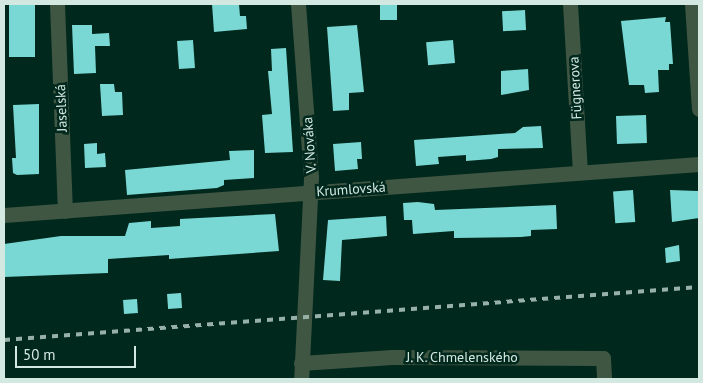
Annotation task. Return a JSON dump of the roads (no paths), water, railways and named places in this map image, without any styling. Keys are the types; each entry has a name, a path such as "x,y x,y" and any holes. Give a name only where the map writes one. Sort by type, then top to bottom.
{"street":[{"name":"Jaselská","path":"57,4 66,211"},
{"name":"V. Nováka","path":"298,4 311,192 301,317 301,379"},
{"name":"Fügnerova","path":"570,4 580,172"},
{"path":"692,4 699,109"},
{"name":"Krumlovská","path":"4,215 699,164"},
{"name":"J. K. Chmelenského","path":"301,363 392,357 603,358 604,379"}],"railway":[{"path":"4,340 699,287"}]}
